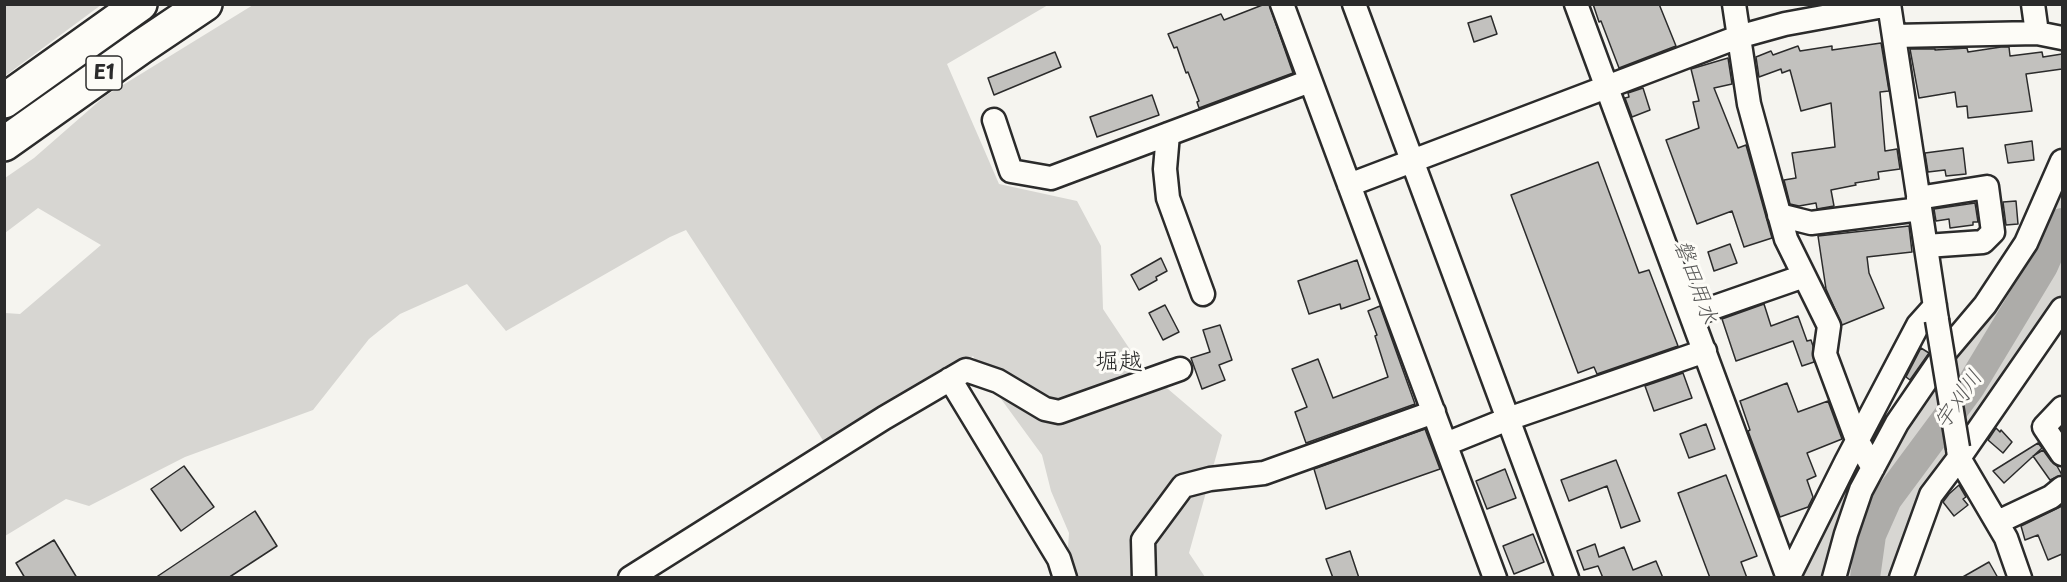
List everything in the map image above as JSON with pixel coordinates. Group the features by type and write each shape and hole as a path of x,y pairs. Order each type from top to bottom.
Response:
{"highway":[{"name":"E1","path":"4,101 140,4"},
{"name":"E1","path":"4,144 205,4"}],"street":[{"path":"1282,4 1495,578"},
{"path":"1354,4 1567,578"},
{"path":"1576,4 1788,577"},
{"path":"1734,4 1749,104 1786,239 1829,326 1825,354 1857,440 1873,468"},
{"path":"2033,4 2037,33"},
{"path":"1349,185 1738,37 1785,24 1889,5 1959,453 2006,538 2020,578"},
{"path":"1894,36 2037,33 2062,38"},
{"path":"994,120 1011,171 1051,178 1310,81"},
{"path":"1168,134 1165,169 1168,198 1203,294"},
{"path":"1834,578 1861,490 1897,423 1947,350 1985,304 2026,243 2062,161"},
{"path":"1779,215 1811,222 1919,204 1987,187 1993,232 1983,242 1926,246"},
{"path":"1692,315 1804,276"},
{"path":"1901,578 1931,495 2062,309"},
{"path":"1788,577 1918,325 1936,313"},
{"path":"1446,444 1508,419 1705,351"},
{"path":"630,578 830,451 966,370 998,381 1045,409 1059,412 1180,369"},
{"path":"950,379 1059,559 1065,578"},
{"path":"2062,408 2043,427 2062,454"},
{"path":"1144,578 1143,540 1183,486 1210,479 1264,473 1434,412"},
{"path":"1998,522 2051,497 2062,488"}],"shaded area":[{"path":"5,4 101,4 101,5 5,76"},
{"path":"253,5 1048,5 947,64 999,184 1077,201 1101,246 1103,309 1141,366 1222,435 1189,553 1205,577 1066,577 1069,533 1051,491 1042,455 985,377 973,356 830,451 686,230 506,331 467,284 400,314 369,339 313,410 185,457 89,506 66,499 5,536 5,313 20,314 101,245 38,208 5,233 5,178 34,158 105,96"},
{"path":"2062,164 2062,305 1931,495 1903,577 1788,578 1862,448 1873,468"}],"building":[{"path":"1269,4 1293,73 1199,108 1197,102 1199,101 1188,72 1186,73 1177,47 1174,48 1168,34 1221,14 1224,20"},
{"path":"1593,4 1659,4 1676,46 1619,68"},
{"path":"1491,16 1497,34 1474,42 1468,23"},
{"path":"1881,43 1889,91 1880,92 1885,151 1897,149 1900,169 1878,172 1879,179 1831,190 1834,206 1817,209 1816,203 1799,206 1790,204 1784,180 1796,178 1792,153 1835,147 1831,103 1801,111 1790,70 1782,73 1781,69 1759,77 1756,57 1771,51 1773,55 1798,46 1800,51 1832,46 1832,50"},
{"path":"2009,47 2010,56 2042,52 2043,57 2062,54 2062,69 2026,74 2032,111 1968,118 1967,106 1957,107 1955,92 1919,98 1910,49 1967,48 1968,52"},
{"path":"1055,52 1061,67 994,95 988,78"},
{"path":"1728,58 1732,84 1714,88 1738,148 1746,145 1772,238 1744,247 1732,211 1697,224 1666,140 1699,128 1693,102 1699,101 1691,69"},
{"path":"1643,88 1650,110 1632,117 1625,98 1629,97 1628,93"},
{"path":"1152,95 1159,115 1097,137 1090,117"},
{"path":"2032,141 2034,160 2008,163 2005,145"},
{"path":"1963,148 1966,174 1946,176 1945,170 1928,172 1925,153"},
{"path":"1598,162 1639,273 1649,270 1678,346 1597,374 1594,367 1578,373 1511,195"},
{"path":"2016,201 2018,224 2006,225 2003,202"},
{"path":"1975,203 1978,222 1973,222 1973,225 1950,228 1949,219 1936,221 1934,209"},
{"path":"1909,226 1912,252 1867,257 1869,273 1884,308 1842,325 1826,289 1818,236"},
{"path":"1730,244 1737,263 1714,271 1708,252"},
{"path":"1161,258 1167,271 1156,277 1157,280 1139,290 1131,275"},
{"path":"1357,260 1370,299 1341,309 1340,304 1309,314 1298,281"},
{"path":"1764,304 1771,326 1798,316 1807,341 1811,340 1814,362 1802,366 1793,341 1736,361 1722,319"},
{"path":"1165,305 1179,332 1163,340 1149,313"},
{"path":"1380,306 1415,404 1306,443 1295,412 1307,407 1292,369 1318,359 1333,398 1388,377 1368,311"},
{"path":"1220,325 1232,360 1219,365 1225,380 1202,389 1191,358 1210,352 1203,330"},
{"path":"1921,348 1929,353 1910,380 1906,377"},
{"path":"1683,373 1692,398 1654,411 1645,386"},
{"path":"1787,383 1798,412 1828,401 1842,439 1807,453 1816,476 1807,480 1813,497 1808,507 1780,517 1748,431 1750,430 1740,401"},
{"path":"1706,424 1715,449 1689,458 1680,434"},
{"path":"1996,428 2012,442 2003,453 1988,440"},
{"path":"1425,429 1440,469 1326,509 1314,469"},
{"path":"2038,443 2042,448 2004,483 1993,471"},
{"path":"2043,450 2062,475 2050,480 2033,456"},
{"path":"1616,460 1640,521 1621,528 1607,486 1569,501 1561,480"},
{"path":"184,466 214,507 181,531 151,489"},
{"path":"1505,469 1516,498 1487,509 1476,481"},
{"path":"1726,475 1757,556 1741,562 1747,578 1710,578 1678,493"},
{"path":"1959,485 1966,497 1963,499 1968,505 1954,516 1943,502"},
{"path":"2062,506 2062,554 2048,560 2038,535 2025,540 2021,526"},
{"path":"255,511 277,546 228,578 155,578"},
{"path":"1533,534 1544,562 1514,574 1503,546"},
{"path":"54,540 77,578 25,578 16,563"},
{"path":"1595,544 1599,557 1624,547 1633,570 1656,561 1663,578 1603,578 1598,566 1584,570 1577,551"},
{"path":"1350,551 1359,578 1333,578 1326,559"},
{"path":"1989,562 1998,578 1961,578"}],"waterway":[{"name":"宇刈川","path":"1865,578 1871,535 1887,499 1970,387 2043,266 2062,223"}],"district":[{"name":"堀越","path":"1119,362"}],"water label":[{"name":"磐田用水","path":"1695,282"}]}
